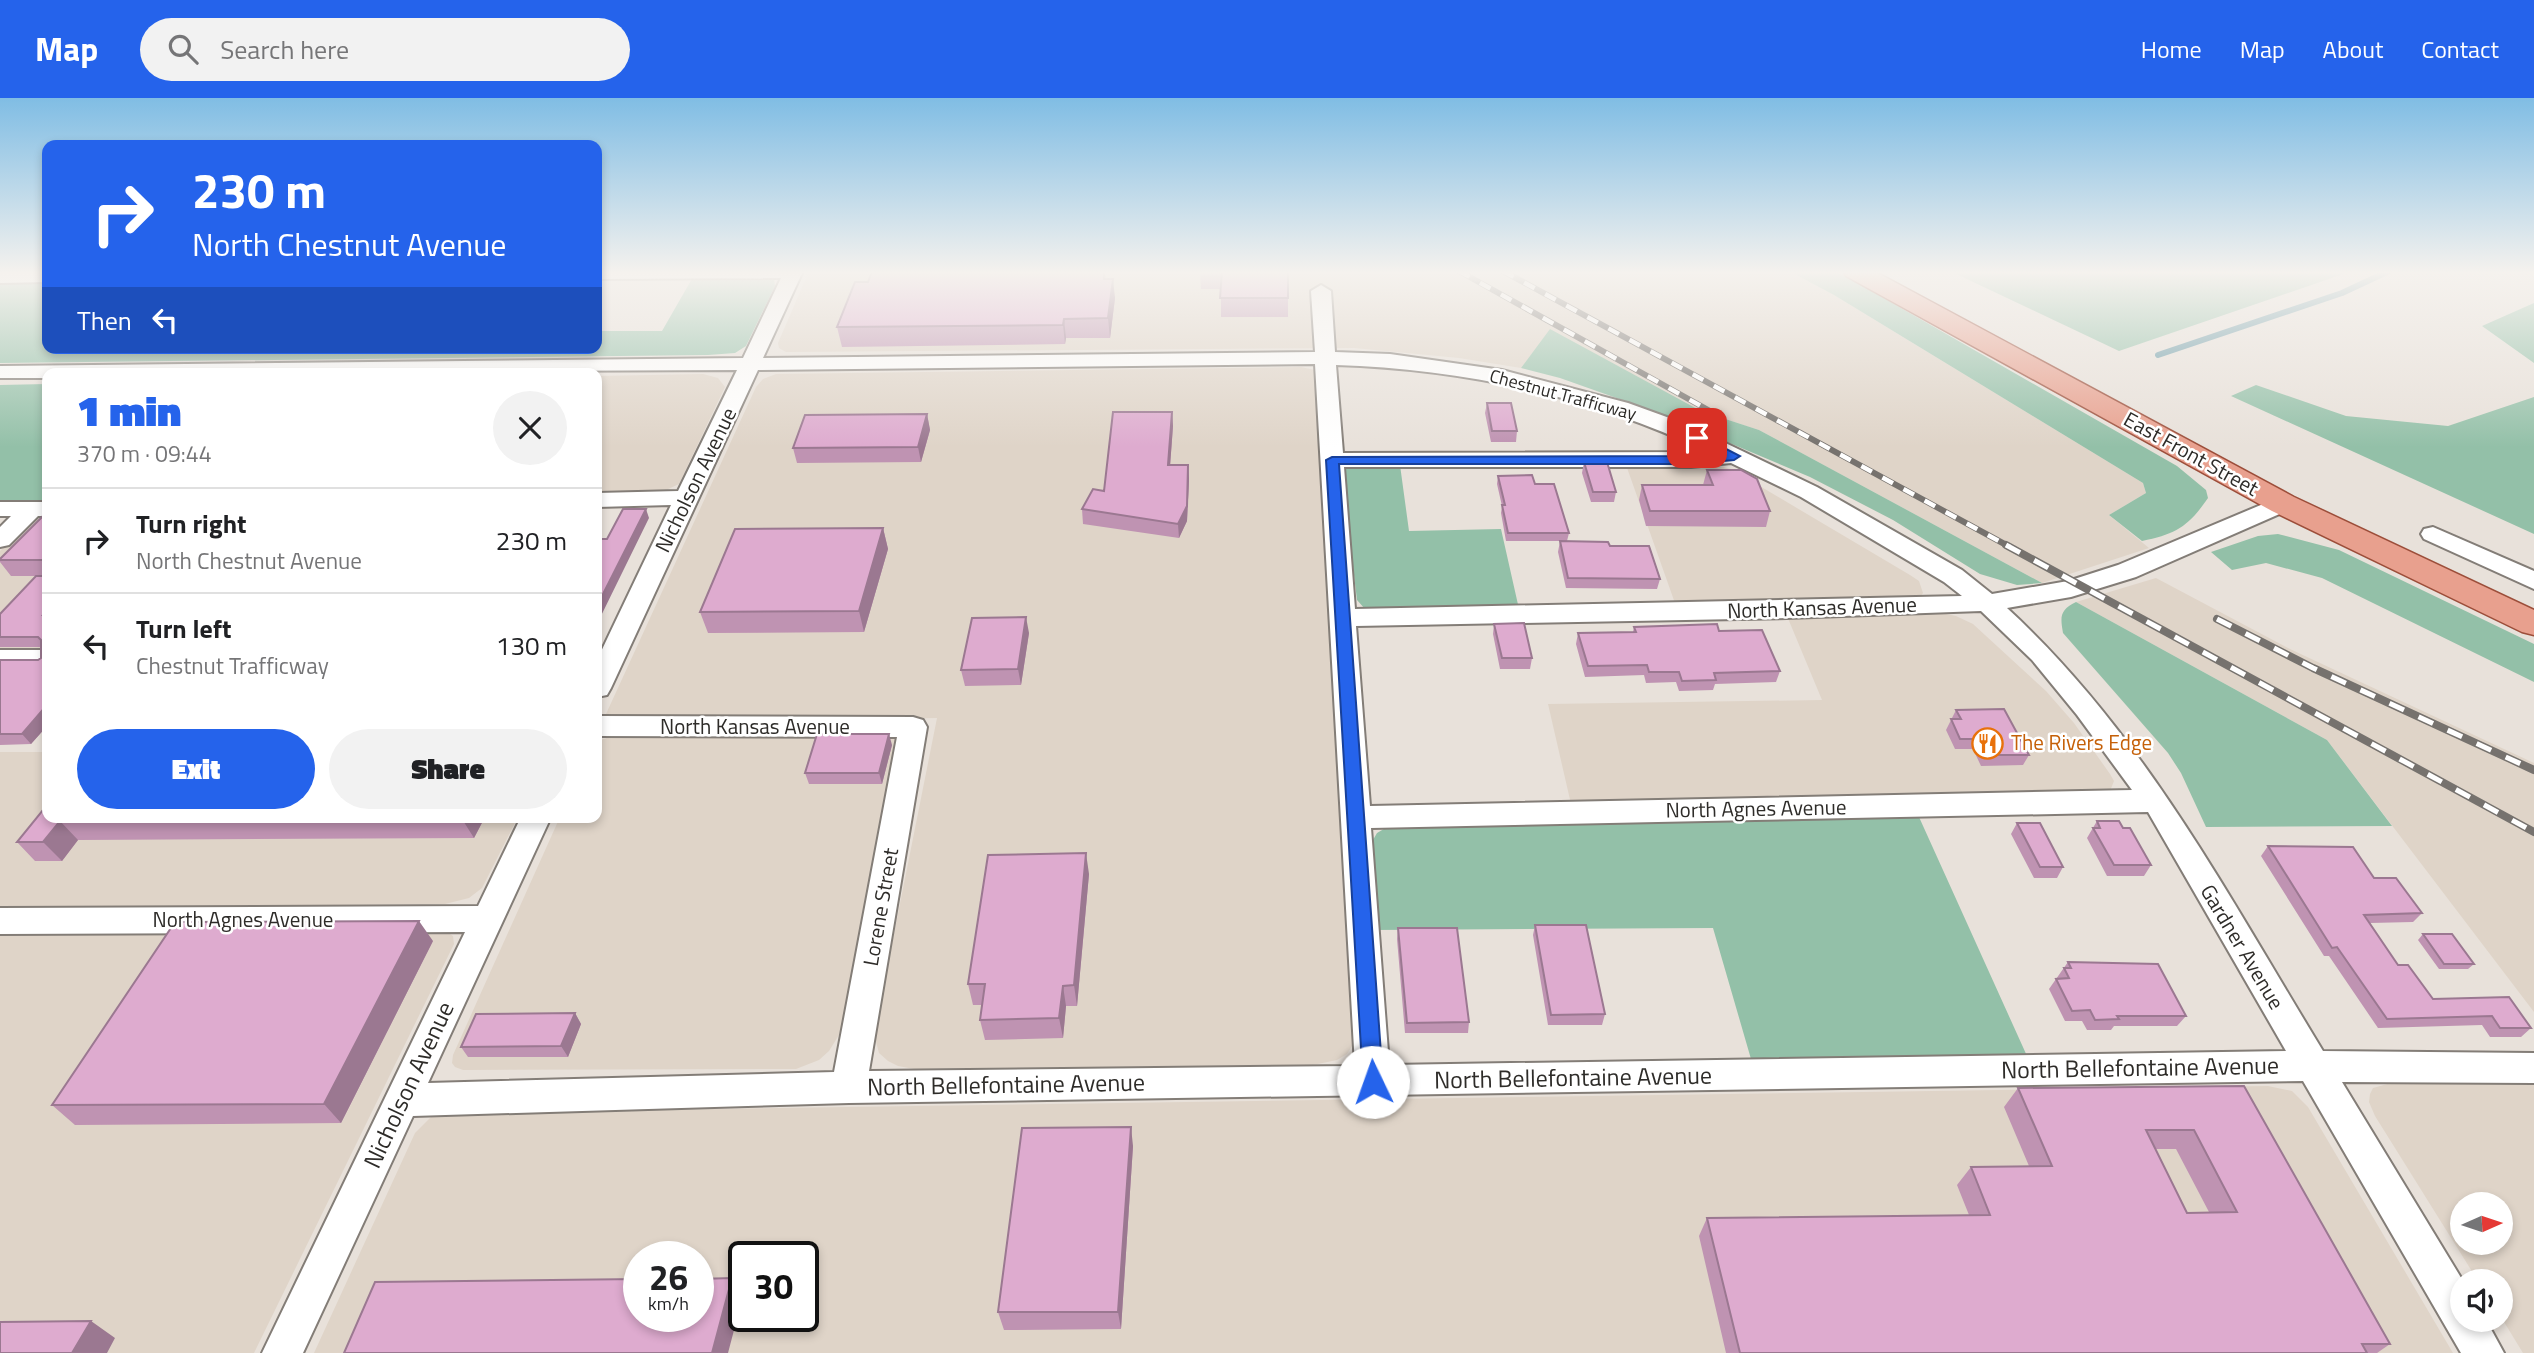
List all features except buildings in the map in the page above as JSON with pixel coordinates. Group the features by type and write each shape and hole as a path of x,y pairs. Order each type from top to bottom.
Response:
{"main road":[{"name":"East Front Street","path":"1963,330 2283,504 2534,624"}],"street":[{"name":"Nicholson Avenue","path":"605,653 688,498 768,330"},
{"path":"1324,330 1373,1082"},
{"name":"Chestnut Trafficway","path":"301,368 753,362 1327,358 1390,360 1502,376 1620,408 1678,429 1808,492 1872,528 1953,576 1987,603"},
{"name":"Chestnut Trafficway","path":"0,372 42,371"},
{"path":"1332,460 1691,460 1734,456"},
{"path":"602,500 688,498"},
{"name":"North Kansas Avenue","path":"1343,618 1787,610 1987,603 2071,589 2127,571 2283,504"},
{"path":"0,509 40,509"},
{"path":"0,540 40,509"},
{"path":"2433,534 2534,582"},
{"name":"Gardner Avenue","path":"1987,603 2041,654 2087,708 2156,801 2450,1296"},
{"path":"0,659 42,659"},
{"name":"North Kansas Avenue","path":"602,726 913,727"},
{"name":"Lorene Street","path":"849,1087 913,727"},
{"name":"North Agnes Avenue","path":"1357,817 2156,801"},
{"name":"Nicholson Avenue","path":"282,1353 533,823"},
{"name":"North Agnes Avenue","path":"0,921 487,919"},
{"name":"North Bellefontaine Avenue","path":"402,1100 849,1087 1373,1082 2313,1066 2534,1068"},
{"name":"Gardner Avenue","path":"2471,1332 2483,1353"}],"shaded area":[{"path":"784,330 1891,330 2143,483 2146,493 2109,515 2149,548 2042,583 1759,430 1701,411 1550,330 1521,368 1459,358 1354,348 786,352 779,348 778,343"},
{"path":"1301,367 1319,371 1356,1033 1352,1046 1347,1054 1337,1060 1313,1065 914,1069 888,1061 879,1053 874,1034 937,718 619,723 607,719 606,714 756,387 763,379 776,374"},
{"path":"703,374 718,378 725,387 679,484 664,491 602,492 602,376"},
{"path":"1713,464 1731,469 1910,575 1919,581 1923,593 1920,597 1676,606 1626,465"},
{"path":"42,517 42,652 0,653 0,551 31,520"},
{"path":"2156,578 2290,649 2534,763 2534,1012 2327,740 2076,602"},
{"path":"1931,611 1956,616 1973,624 2046,691 2074,723 2110,774 2114,781 2110,791 1571,804 1548,704 1822,700 1787,616"},
{"path":"887,735 898,739 851,996 839,1035 829,1051 819,1060 796,1069 463,1070 452,1063 453,1055 557,823 602,823 602,739 610,737"},
{"path":"0,752 42,752 42,823 515,823 482,888 469,898 445,904 0,908"},
{"path":"445,931 453,936 454,944 254,1353 0,1353 0,934"},
{"path":"2391,1083 2534,1084 2534,1353 2523,1353 2510,1332 2513,1332 2513,1269 2471,1269 2462,1255 2513,1255 2513,1192 2450,1192 2450,1236 2375,1116 2369,1102 2373,1088"},
{"path":"2268,1086 2292,1091 2308,1107 2453,1353 314,1353 415,1133 431,1117 441,1113"}],"green space":[{"path":"0,330 42,330 42,354 602,354 602,331 754,330 746,346 735,353 708,355 0,363"},
{"path":"1551,330 1701,411 1759,430 2042,583 2017,585 1980,574 1893,520 1810,477 1656,412 1560,378 1521,368"},
{"path":"1891,330 1939,330 2177,466 2206,490 2208,498 2180,528 2142,541 2109,515 2146,493 2143,483"},
{"path":"2074,330 2181,330 2119,351"},
{"path":"2487,330 2534,330 2534,363"},
{"path":"42,384 42,501 0,502 0,385"},
{"path":"2256,385 2346,416 2448,426 2534,397 2534,534 2231,396"},
{"path":"1400,465 1409,531 1501,529 1519,609 1365,609 1357,600 1341,466"},
{"path":"2278,534 2339,550 2534,644 2534,682 2322,578 2266,563 2232,570 2211,552 2258,536"},
{"path":"2076,602 2327,740 2392,826 2206,827 2181,773 2168,753 2063,633 2062,614"},
{"path":"1919,817 2027,1056 1751,1059 1713,928 1373,930 1369,847 1377,833 1389,826"}],"waterway":[{"path":"2158,355 2233,330"}],"railway":[{"path":"1564,330 1710,411"},
{"path":"1611,330 2010,547"},
{"path":"2006,545 2534,832"},
{"path":"2217,619 2313,668 2534,770"}],"place":[{"name":"The Rivers Edge","path":"1988,743"}],"route":[{"path":"1373,1082 1332,460 1691,460 1734,456 1697,438"}]}
